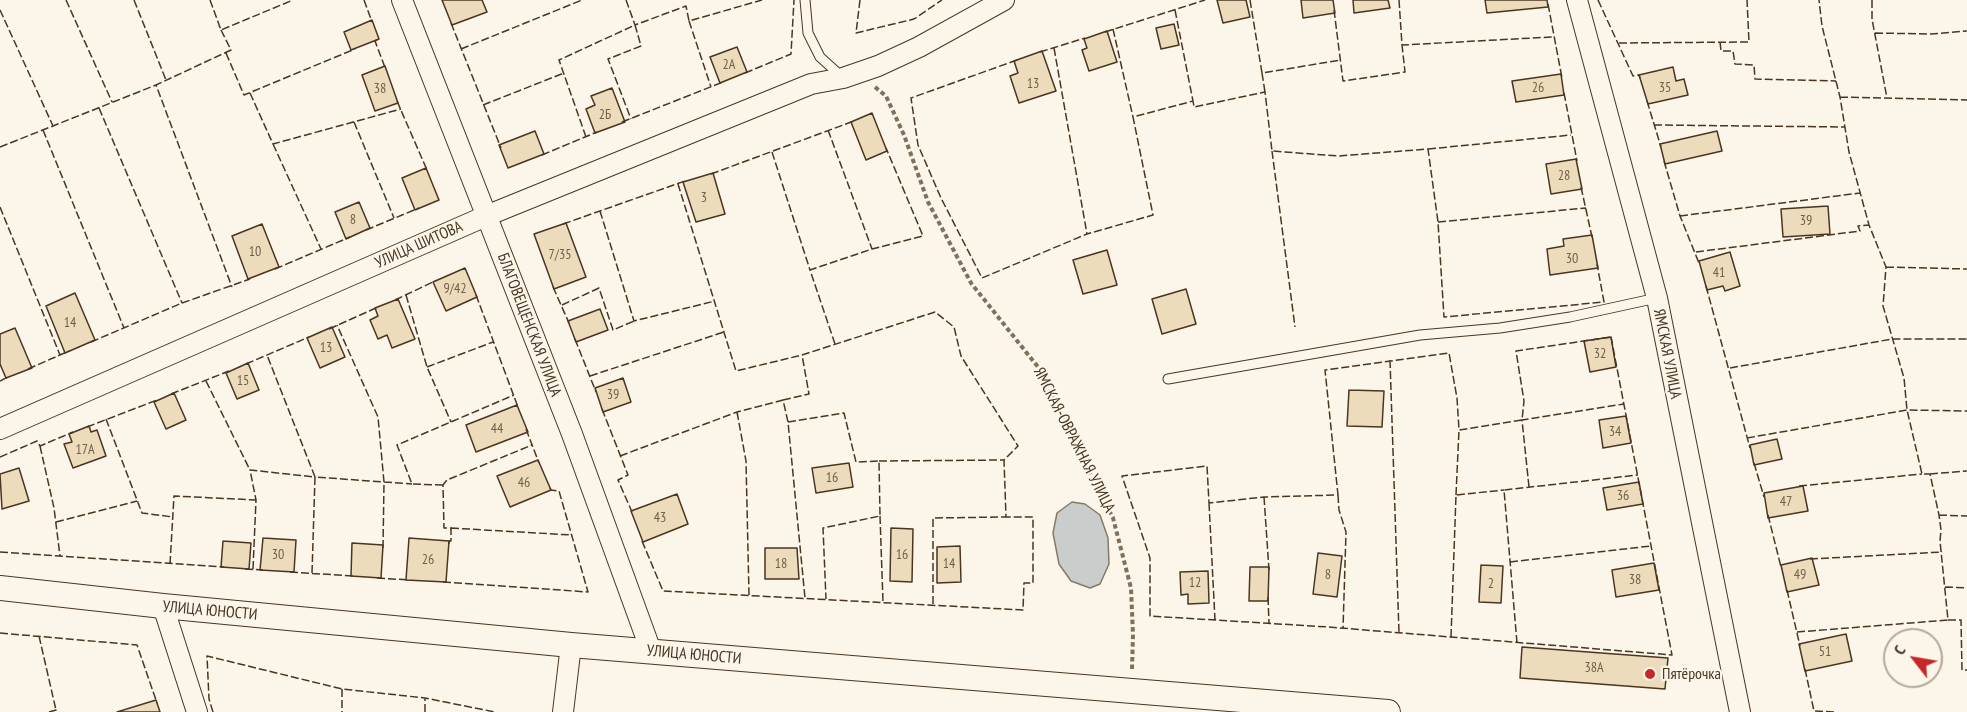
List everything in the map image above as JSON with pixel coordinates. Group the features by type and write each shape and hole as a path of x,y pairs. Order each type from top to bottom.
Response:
{"street":[{"name":"БЛАГОВЕЩЕНСКАЯ УЛИЦА","path":"402,0 572,434 651,651"},
{"path":"843,78 878,66 919,47 1004,0"},
{"name":"ЯМСКАЯ УЛИЦА","path":"1578,0 1657,298 1740,712"},
{"name":"УЛИЦА ШИТОВА","path":"0,429 486,216 811,84 843,78"},
{"name":"УЛИЦА ЮНОСТИ","path":"0,588 571,645 1388,712"},
{"path":"163,606 197,712"},
{"path":"563,712 571,645"}],"lane":[{"path":"805,0 808,33 820,57 843,78"},
{"path":"1168,379 1420,335 1500,328 1570,317 1657,298"}],"path":[{"name":"ЯМСКАЯ-ОВРАЖНАЯ УЛИЦА","path":"843,78 870,83 886,96 904,135 928,202 971,283 1038,367 1113,518 1131,588 1133,635 1131,691"}],"shaded area":[{"path":"1072,502 1085,504 1100,515 1108,538 1109,564 1100,584 1090,588 1071,581 1059,564 1053,533 1057,513"}],"building":[{"path":"442,0 482,0 487,12 452,25"},
{"path":"1217,0 1246,0 1250,17 1223,23"},
{"path":"1301,0 1333,0 1335,13 1303,18"},
{"path":"1353,0 1388,0 1390,8 1354,13"},
{"path":"1485,0 1547,0 1548,7 1487,13"},
{"path":"372,20 379,39 351,50 344,32"},
{"path":"1174,24 1179,45 1161,49 1156,28"},
{"path":"1107,31 1117,62 1089,71 1082,50 1087,48 1084,39"},
{"path":"737,47 747,72 720,83 710,57"},
{"path":"1042,51 1056,91 1019,103 1010,76 1018,73 1014,61"},
{"path":"385,66 398,103 375,111 362,75"},
{"path":"1673,67 1676,81 1684,79 1688,95 1648,104 1639,75"},
{"path":"1561,74 1564,95 1516,102 1512,81"},
{"path":"612,88 625,122 595,133 586,109 595,105 591,96"},
{"path":"872,113 887,151 866,160 851,122"},
{"path":"535,131 544,154 508,168 499,145"},
{"path":"1717,131 1722,151 1665,164 1660,144"},
{"path":"1576,159 1582,189 1551,194 1546,164"},
{"path":"426,168 439,200 415,210 402,178"},
{"path":"713,173 725,214 696,222 683,182"},
{"path":"359,202 370,228 346,239 335,212"},
{"path":"1828,206 1830,234 1783,237 1781,209"},
{"path":"566,223 586,277 554,289 534,234"},
{"path":"262,224 279,267 248,279 232,236"},
{"path":"1592,235 1598,268 1550,275 1547,249 1564,246 1563,239"},
{"path":"1107,250 1117,285 1083,294 1073,260"},
{"path":"1730,252 1740,286 1725,291 1723,286 1707,290 1699,261"},
{"path":"465,268 477,297 446,311 433,282"},
{"path":"1186,289 1196,324 1162,334 1152,299"},
{"path":"75,293 95,340 65,353 46,306"},
{"path":"398,299 415,339 392,348 387,335 378,339 370,320 378,316 375,308"},
{"path":"600,309 608,330 576,342 568,321"},
{"path":"332,327 345,357 320,368 307,338"},
{"path":"15,328 32,368 6,378 0,364 0,334"},
{"path":"1611,337 1616,367 1590,372 1584,341"},
{"path":"248,363 259,390 237,399 226,373"},
{"path":"623,378 631,402 603,412 595,388"},
{"path":"1349,390 1384,391 1382,427 1347,426"},
{"path":"174,393 186,420 166,429 154,402"},
{"path":"517,405 528,432 476,452 466,425"},
{"path":"1626,416 1631,443 1603,448 1599,420"},
{"path":"89,426 91,432 97,430 106,456 73,468 64,444 72,442 69,434"},
{"path":"1777,439 1782,459 1754,465 1750,445"},
{"path":"538,460 551,490 510,507 497,476"},
{"path":"849,463 853,487 816,493 812,468"},
{"path":"19,468 29,501 2,509 0,474"},
{"path":"1639,482 1643,504 1607,510 1603,488"},
{"path":"1803,486 1808,511 1768,518 1764,493"},
{"path":"677,494 688,524 643,542 631,511"},
{"path":"891,528 913,529 912,582 890,581"},
{"path":"263,538 296,540 294,572 260,570"},
{"path":"409,538 449,541 446,582 406,580"},
{"path":"223,541 251,543 249,569 221,567"},
{"path":"352,543 383,545 381,578 351,576"},
{"path":"960,546 961,582 937,583 937,547"},
{"path":"765,548 797,548 799,579 765,579"},
{"path":"1318,553 1342,556 1337,597 1313,594"},
{"path":"1812,558 1819,585 1787,592 1781,565"},
{"path":"1654,563 1659,590 1616,597 1612,570"},
{"path":"1481,565 1503,566 1501,603 1479,602"},
{"path":"1250,567 1269,567 1268,601 1249,601"},
{"path":"1208,571 1209,603 1188,604 1188,594 1181,595 1180,572"},
{"path":"1846,634 1852,661 1805,671 1799,644"},
{"path":"1522,647 1668,658 1665,689 1520,678"},
{"path":"156,700 160,712 117,712"}],"fence":[{"path":"66,0 112,102"},
{"path":"134,0 166,80"},
{"path":"210,0 221,30 293,0"},
{"path":"364,0 372,22"},
{"path":"461,49 582,0"},
{"path":"626,0 635,25 686,6 689,21 762,0"},
{"path":"745,73 791,54 794,0"},
{"path":"860,0 856,33 914,19 942,0"},
{"path":"1105,32 1205,0"},
{"path":"1250,0 1262,73 1341,60"},
{"path":"1399,0 1402,45 1552,37"},
{"path":"1598,0 1633,76 1639,75 1640,78"},
{"path":"1619,43 1749,42 1747,0"},
{"path":"1797,632 1948,620 1939,515 1930,474 1922,474 1907,410 1904,378 1883,306 1886,267 1869,225 1849,152 1840,97 1822,26 1819,0"},
{"path":"1872,0 1872,19 1887,98"},
{"path":"1548,4 1562,78"},
{"path":"0,10 53,126"},
{"path":"1175,10 1193,101"},
{"path":"1334,10 1343,81 1405,72 1402,45"},
{"path":"689,21 711,87"},
{"path":"451,23 501,148"},
{"path":"586,137 559,60 635,25 641,46 608,59 631,119"},
{"path":"1113,29 1133,117"},
{"path":"221,30 231,50 156,85 232,287"},
{"path":"1875,33 1931,34 1967,31"},
{"path":"1040,52 1085,38"},
{"path":"377,40 375,41 386,70"},
{"path":"1720,42 1721,51 1733,51 1735,64 1754,65 1755,79 1836,81"},
{"path":"1054,48 1087,234"},
{"path":"226,53 244,95 355,49"},
{"path":"1017,60 911,98 918,145 941,198 982,278 1087,234 1153,215 1133,117 1193,101 1194,107 1265,92 1272,151 1338,156 1428,149 1438,222 1444,317 1604,302 1597,264"},
{"path":"483,105 564,73"},
{"path":"1262,73 1265,92"},
{"path":"622,122 723,82"},
{"path":"0,147 156,85"},
{"path":"250,93 273,144 401,109"},
{"path":"1564,93 1577,161"},
{"path":"1840,97 1967,100"},
{"path":"397,101 427,170"},
{"path":"1647,101 1661,147"},
{"path":"99,108 182,303"},
{"path":"711,174 854,121"},
{"path":"354,122 394,218"},
{"path":"1654,125 1845,127"},
{"path":"43,130 124,328"},
{"path":"828,130 872,249"},
{"path":"542,155 597,132"},
{"path":"1428,149 1571,135"},
{"path":"273,144 321,249"},
{"path":"835,344 810,270 872,249 923,236 886,148"},
{"path":"1272,151 1295,327"},
{"path":"772,152 810,270"},
{"path":"1664,161 1680,216 1699,263"},
{"path":"563,224 685,181"},
{"path":"642,541 663,591 1023,610 1024,583 1033,583 1033,517 1006,517 1004,460 1018,446 961,356 954,327 935,312 802,355 736,371 678,184"},
{"path":"1581,187 1592,237"},
{"path":"1680,216 1860,193"},
{"path":"0,207 60,355"},
{"path":"366,230 419,208"},
{"path":"1438,222 1586,208"},
{"path":"600,211 634,321 715,301"},
{"path":"1696,252 1860,231 1858,226 1869,225"},
{"path":"275,269 350,237"},
{"path":"1886,267 1967,269"},
{"path":"91,342 182,303 250,279"},
{"path":"395,300 435,281"},
{"path":"1706,286 1750,448"},
{"path":"553,287 569,323"},
{"path":"562,305 599,288 613,330 634,321"},
{"path":"406,295 427,367 451,422"},
{"path":"476,295 518,407"},
{"path":"329,329 378,307"},
{"path":"312,573 315,477 384,482 378,417 337,325"},
{"path":"590,376 724,332"},
{"path":"246,364 309,337"},
{"path":"1611,337 1672,655 1328,627 1150,616 1150,558 1122,476 1207,466 1209,503 1264,497 1338,495 1325,370 1449,353 1457,398 1459,430 1522,420 1524,401 1516,351 1611,337"},
{"path":"575,339 596,392"},
{"path":"1730,368 1892,339 1967,339"},
{"path":"427,367 493,342"},
{"path":"28,369 69,351"},
{"path":"253,569 256,500 250,470 315,477 267,355"},
{"path":"783,400 809,394 802,355"},
{"path":"1390,360 1399,633"},
{"path":"171,394 229,371"},
{"path":"0,381 8,377"},
{"path":"206,381 250,470"},
{"path":"443,485 412,484 397,445 514,395"},
{"path":"87,427 157,400"},
{"path":"620,456 737,412 783,400 788,422 805,598"},
{"path":"1529,487 1522,420 1624,404"},
{"path":"602,409 628,475 618,480 632,512"},
{"path":"1747,438 1907,410 1967,411"},
{"path":"737,412 746,461 749,595"},
{"path":"788,422 844,413 856,462 879,461 880,516 823,528 826,599"},
{"path":"106,419 142,513 173,517"},
{"path":"526,429 539,463"},
{"path":"1456,495 1459,430"},
{"path":"0,457 37,441 40,446 73,432"},
{"path":"449,544 451,528 444,528 443,485 447,480 532,445"},
{"path":"40,446 54,508 60,556"},
{"path":"879,461 1004,460"},
{"path":"1754,463 1764,497"},
{"path":"1930,474 1967,471"},
{"path":"1799,486 1922,474"},
{"path":"1517,643 1504,490 1638,475"},
{"path":"383,548 384,482 412,484"},
{"path":"443,582 588,592 559,491 550,488"},
{"path":"1451,637 1456,495 1504,490"},
{"path":"1338,495 1339,510 1346,532 1343,629"},
{"path":"170,564 174,496 256,500"},
{"path":"1264,497 1269,570"},
{"path":"56,522 137,501"},
{"path":"1209,503 1215,620"},
{"path":"1768,515 1781,567"},
{"path":"1939,515 1967,516"},
{"path":"880,516 883,602"},
{"path":"933,604 933,518 1006,517"},
{"path":"451,528 571,535"},
{"path":"1510,562 1651,546"},
{"path":"0,552 224,567"},
{"path":"1810,559 1942,552"},
{"path":"245,569 263,570"},
{"path":"290,572 353,576"},
{"path":"377,578 410,580"},
{"path":"1945,587 1967,588"},
{"path":"1787,590 1800,646"},
{"path":"1268,597 1269,624"},
{"path":"1948,620 1961,620 1962,670 1967,670"},
{"path":"0,633 137,645 157,703"},
{"path":"39,636 56,710"},
{"path":"213,712 209,699 207,656 342,689 425,698 495,712"},
{"path":"1805,669 1814,711 1836,712"},
{"path":"342,689 342,712"},
{"path":"425,698 425,712"},
{"path":"49,712 56,710 57,712"}],"place":[{"name":"Пятёрочка","path":"1650,674"}]}
